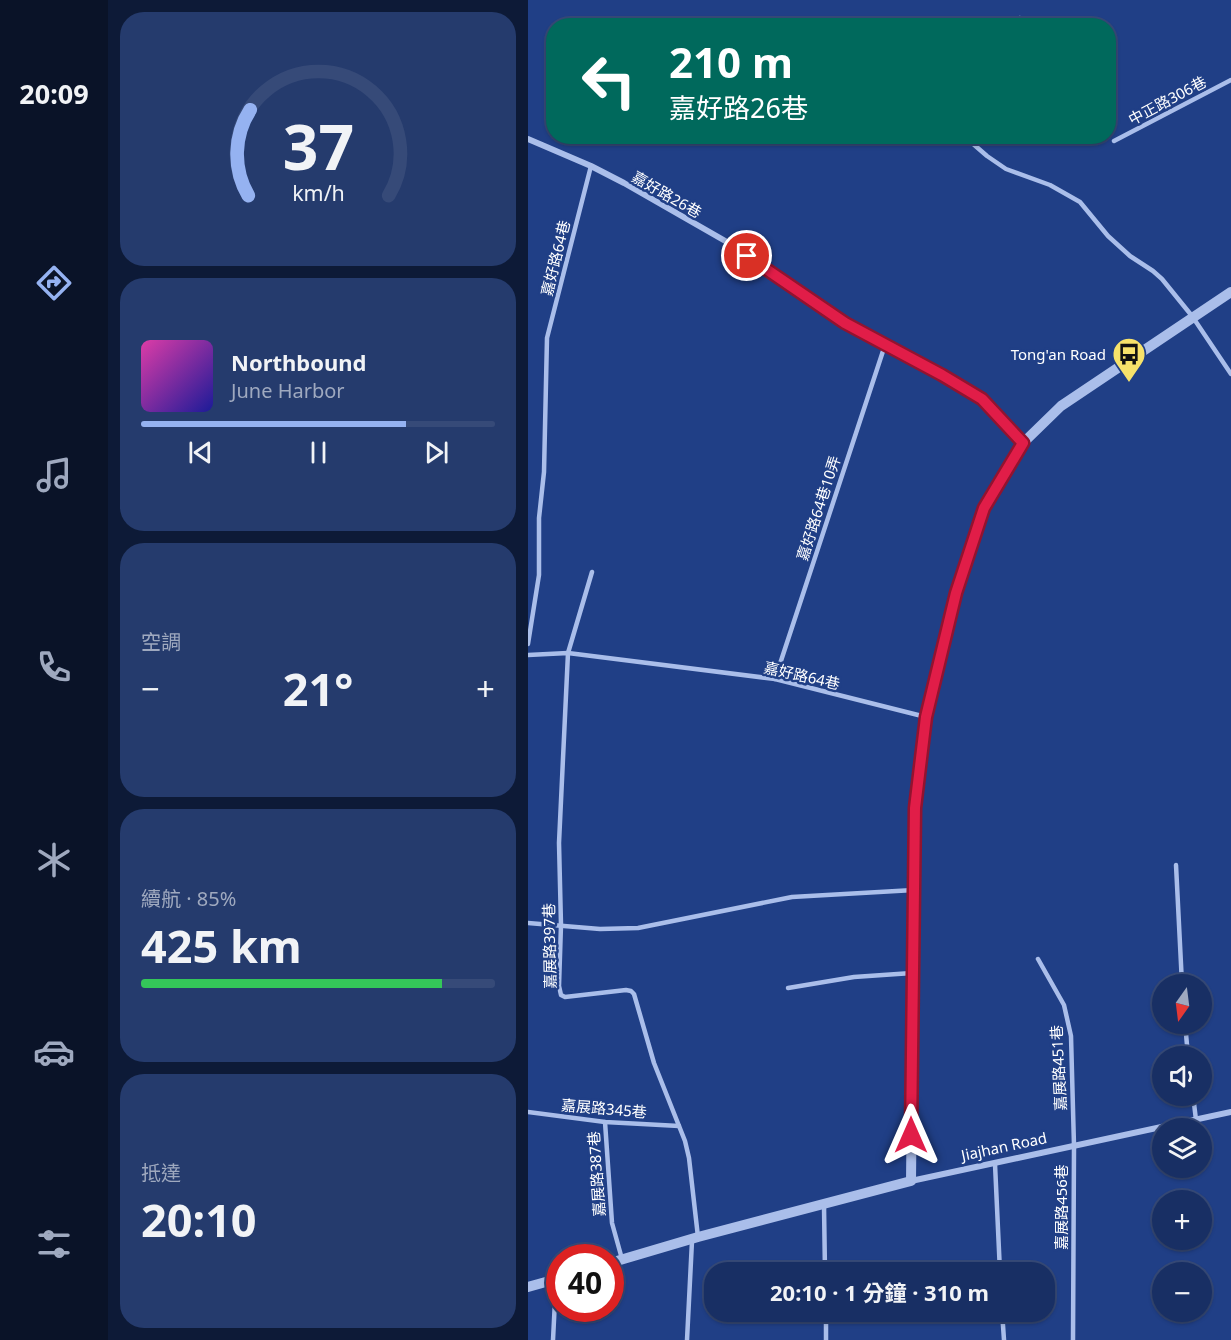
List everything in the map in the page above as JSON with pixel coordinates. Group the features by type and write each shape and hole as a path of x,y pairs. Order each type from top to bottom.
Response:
{"street":[{"name":"嘉好路26巷","path":"528,139 591,166 727,243 845,323 982,399 1023,443"},
{"path":"910,1181 915,808 926,717 956,593 984,508 1023,443 1061,406 1231,291"},
{"name":"Jiajhan Road","path":"1205,1118 1231,1112"},
{"name":"Jiajhan Road","path":"624,1258 695,1237 910,1181 1152,1129"},
{"path":"528,1287 546,1282"}],"lane":[{"name":"中正路306巷","path":"1116,140 1231,80"},
{"path":"977,144 987,156 1006,168 1050,185 1080,202 1108,236 1130,256 1162,279 1192,316 1231,374"},
{"name":"嘉好路64巷","path":"528,644 539,575 539,518 544,472 547,338 591,166"},
{"name":"嘉好路64巷10弄","path":"775,679 885,345"},
{"name":"嘉展路397巷","path":"592,572 568,652 560,843 559,986 561,995 566,997 626,990 634,994 654,1063 689,1158 695,1237 687,1340"},
{"name":"嘉好路64巷","path":"528,655 568,652 775,679 926,717"},
{"path":"1176,865 1181,974"},
{"path":"528,923 600,930 638,928 792,897 914,890"},
{"name":"嘉展路451巷","path":"1038,959 1064,1005 1071,1036 1074,1146"},
{"path":"788,988 854,977 912,973"},
{"name":"嘉展路345巷","path":"528,1112 605,1122 679,1126"},
{"name":"嘉展路387巷","path":"605,1122 612,1223 618,1244"},
{"name":"嘉展路456巷","path":"1073,1340 1074,1146"},
{"path":"995,1164 1000,1262"},
{"path":"824,1205 825,1262"},
{"path":"553,1340 554,1322"},
{"path":"826,1322 826,1340"},
{"path":"1003,1322 1004,1340"}],"place":[{"name":"Tong'an Road","path":"1129,383"}],"route":[{"path":"747,256 845,323 982,399 1023,443 984,508 956,593 926,717 915,808 911,1135"}]}
